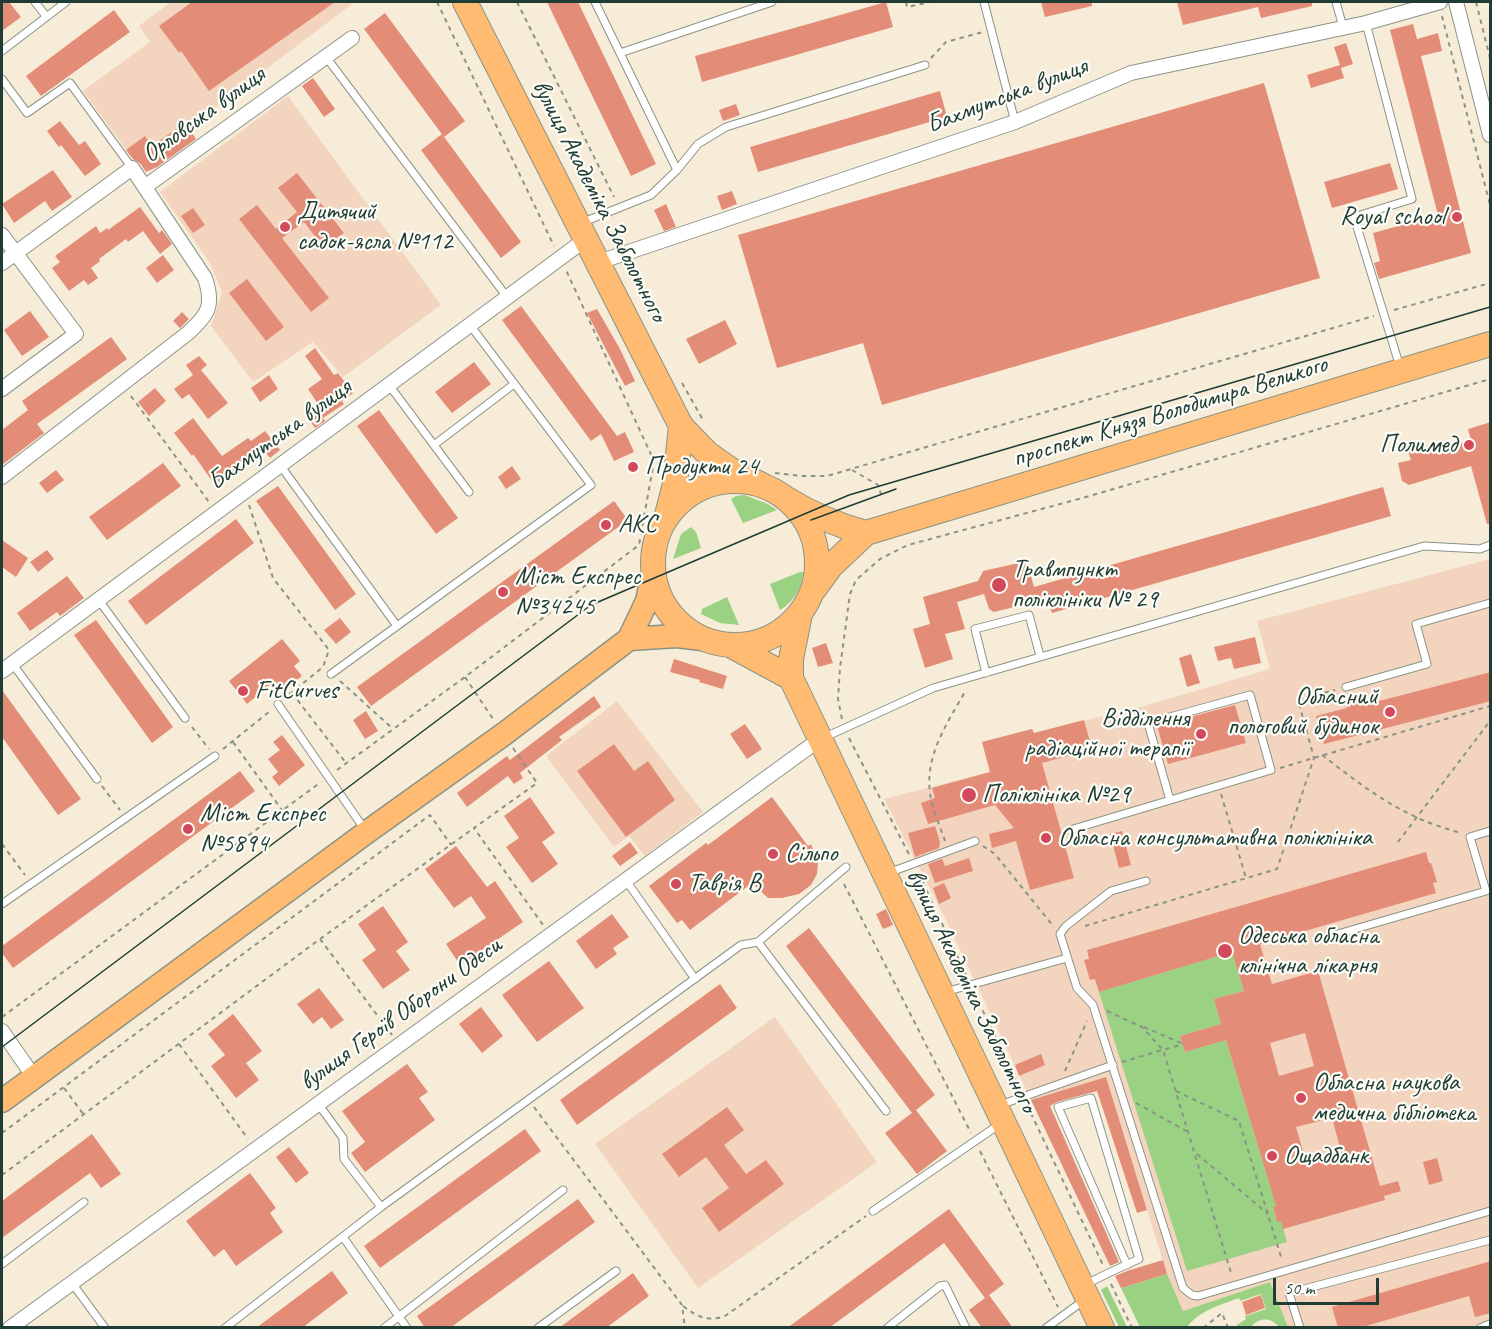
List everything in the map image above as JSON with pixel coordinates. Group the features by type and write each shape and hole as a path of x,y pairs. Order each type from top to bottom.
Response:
{"highway":[{"name":"вулиця Академіка Заболотного","path":"465,2 681,426 707,453 731,470 764,478"},
{"name":"проспект Князя Володимира Великого","path":"813,591 831,566 866,533 1491,344"},
{"path":"681,426 675,484 666,518 657,535 653,554 653,573 665,607 681,626 702,639 729,645 791,678"},
{"path":"666,518 684,498 708,485 764,478 806,521 815,544 818,568 813,591 800,614 780,632 756,643 729,645"},
{"path":"785,498 818,517 842,527 866,533"},
{"name":"вулиця Академіка Заболотного","path":"800,614 791,658 791,678 1102,1328"}],"main road":[{"path":"2,1101 504,734 629,639 647,601 653,573"},
{"path":"629,639 677,636 702,639"}],"street":[{"name":"Бахмутська вулиця","path":"599,262 1016,122 1131,73 1366,23 1439,2"},
{"path":"1456,2 1487,106 1491,135"},
{"name":"Орловська вулиця","path":"2,263 132,168 146,186 352,38"},
{"path":"2,477 201,321 208,310 211,295 205,278 146,186"},
{"name":"Бахмутська вулиця","path":"7,667 507,297 583,231"},
{"path":"2,235 76,334 2,389"},
{"name":"вулиця Героїв Оборони Одеси","path":"10,1328 820,739"},
{"path":"2,1031 34,1077"}],"lane":[{"path":"35,2 46,16"},
{"path":"2,51 66,2"},
{"path":"595,2 677,170"},
{"path":"620,53 772,2"},
{"path":"984,2 1016,122"},
{"path":"1336,2 1343,27"},
{"path":"1366,23 1412,199 1354,217 1401,371"},
{"path":"326,57 507,297"},
{"path":"583,231 620,208 651,195 677,170 698,144 726,127 925,65"},
{"path":"2,79 27,113 70,83 132,168"},
{"path":"331,674 591,485 470,325"},
{"path":"434,445 514,384"},
{"path":"389,385 469,492"},
{"path":"280,465 398,626"},
{"path":"820,739 933,688 1040,656 1424,546 1480,549 1491,545"},
{"path":"98,599 184,718"},
{"path":"1346,687 1427,664 1416,624 1491,603"},
{"path":"986,673 975,629 1029,615 1040,656"},
{"path":"7,667 97,779"},
{"path":"1070,830 1271,770 1250,695 1148,723 1170,800"},
{"path":"278,704 367,832"},
{"path":"2,904 215,756"},
{"path":"1324,938 1486,891 1470,837 1491,831"},
{"path":"884,874 975,841"},
{"path":"225,1328 381,1207 741,945 758,942 846,867"},
{"path":"625,879 695,979"},
{"path":"1146,881 1111,891 1066,926 1060,934 1077,988 1094,1005 1183,1288 1187,1292 1198,1296 1284,1269 1491,1211"},
{"path":"758,942 886,1111"},
{"path":"941,993 1067,958"},
{"path":"873,1211 975,1140 999,1114 1023,1097 1113,1065"},
{"path":"1046,1328 1107,1274 1127,1265 1139,1259 1091,1098 1058,1107 1127,1265"},
{"path":"319,1105 343,1138 344,1159 381,1207"},
{"path":"384,1328 563,1190"},
{"path":"2,1264 84,1202"},
{"path":"343,1238 406,1328"},
{"path":"1300,1328 1289,1293 1491,1240"},
{"path":"538,1328 616,1271"},
{"path":"72,1283 105,1328"},
{"path":"887,1328 940,1286 945,1285 966,1328"},
{"path":"1480,1328 1491,1324"}],"path":[{"path":"517,2 620,208"},
{"path":"906,2 907,7 930,2"},
{"path":"1439,2 1491,206"},
{"path":"1476,2 1491,58"},
{"path":"925,65 945,42 991,30"},
{"path":"764,478 827,476 1491,283"},
{"path":"679,378 708,428"},
{"path":"1132,1328 914,863 844,727 838,699 850,594 856,580 880,559 908,544 1086,497 1491,379"},
{"path":"122,384 216,512"},
{"path":"851,469 878,485 881,494"},
{"path":"244,491 273,578 329,650 323,666 393,729"},
{"path":"2,1017 639,545"},
{"path":"948,851 930,794 930,775 934,750 973,677"},
{"path":"975,841 995,854 1060,934 1277,869 1314,758 1298,700 1346,687"},
{"path":"292,693 346,763"},
{"path":"1271,770 1491,706"},
{"path":"184,718 215,756"},
{"path":"1398,842 1491,722"},
{"path":"233,741 282,810"},
{"path":"1322,755 1370,791 1417,818 1470,837"},
{"path":"97,779 126,818"},
{"path":"2,1175 320,939 537,783"},
{"path":"1219,786 1246,878"},
{"path":"2,1133 430,815 451,845"},
{"path":"474,828 550,935"},
{"path":"2,844 32,883"},
{"path":"839,873 1062,1316"},
{"path":"320,939 399,1046"},
{"path":"1060,1084 1094,1005 1182,1044 1113,1065"},
{"path":"1142,1027 1163,1050 1235,1285"},
{"path":"180,1044 256,1150"},
{"path":"63,1088 84,1115"},
{"path":"1176,1091 1239,1121 1284,1269"},
{"path":"1123,1095 1189,1132"},
{"path":"529,1099 682,1305 700,1318 708,1320 725,1316 873,1211"},
{"path":"1195,1153 1268,1214"},
{"path":"682,1305 685,1328"},
{"path":"1203,1328 1222,1313 1228,1328"}],"shaded area":[{"path":"171,2 350,2 352,4 138,166 83,91 150,42 139,26"},
{"name":"Дитячий садок-ясла №112","path":"288,96 441,305 343,377 313,342 253,382 211,326 222,292 210,263 160,192"},
{"name":"Одеська обласна клінічна лікарня","path":"1490,559 1490,1327 1288,1327 1270,1282 1183,1311 1167,1274 1106,1077 1031,1100 945,918 884,799 990,772 982,742 1032,729 1034,733 1144,706 1270,669 1257,621"},
{"path":"617,701 703,812 645,856 629,836 614,847 546,756"},
{"path":"775,1017 877,1162 698,1288 595,1144"}],"green space":[{"path":"744,495 766,503 777,510 743,523 731,499"},
{"path":"691,527 696,532 701,548 673,559 681,534"},
{"path":"803,572 803,577 796,594 780,610 770,584"},
{"path":"727,597 739,625 720,623 701,614 702,609"},
{"path":"1232,952 1244,991 1214,999 1221,1024 1180,1036 1185,1052 1226,1040 1276,1206 1273,1208 1277,1222 1281,1221 1287,1242 1187,1271 1099,992"},
{"path":"1167,1274 1183,1311 1270,1282 1288,1327 1279,1327 1272,1321 1261,1320 1251,1327 1238,1327 1237,1325 1246,1319 1245,1316 1266,1309 1261,1294 1240,1301 1239,1298 1210,1309 1187,1327 1140,1327 1121,1288"},
{"path":"1107,1286 1127,1327 1119,1327 1101,1290"}],"building":[{"path":"2,2 9,2 21,17 2,31"},
{"path":"192,2 335,2 209,91 181,51 179,53 159,26"},
{"path":"547,2 578,2 656,164 631,176"},
{"path":"886,2 893,27 702,82 695,56"},
{"path":"1041,2 1092,2 1092,6 1045,17"},
{"path":"1177,2 1312,2 1312,6 1261,18 1258,7 1183,25"},
{"path":"114,10 130,32 41,96 26,76"},
{"path":"385,13 465,121 444,137 364,29"},
{"path":"1413,24 1417,39 1438,33 1442,51 1421,56 1471,253 1379,279 1374,263 1380,261 1373,233 1438,215 1390,30"},
{"path":"1346,43 1353,64 1341,68 1334,47"},
{"path":"1340,65 1344,78 1311,88 1307,75"},
{"path":"313,78 335,109 324,117 302,86"},
{"path":"1264,83 1320,278 882,405 863,343 777,368 738,235"},
{"path":"940,91 947,117 758,172 750,147"},
{"path":"736,104 740,115 723,121 719,110"},
{"path":"60,121 79,145 85,141 101,164 85,176 47,131"},
{"path":"185,123 196,139 157,167 146,172 126,150 145,136 152,146"},
{"path":"442,134 521,242 501,258 421,150"},
{"path":"1390,163 1398,189 1332,208 1324,182"},
{"path":"53,170 72,197 52,211 45,201 14,223 2,204"},
{"path":"297,173 344,233 324,248 304,222 282,238 329,298 311,312 239,219 257,205 276,229 297,212 278,188"},
{"path":"732,191 737,204 722,210 717,196"},
{"path":"666,204 676,227 664,231 654,210"},
{"path":"140,207 159,233 162,230 172,244 160,254 143,231 128,242 126,239 99,259 100,261 91,268 98,278 88,285 84,280 69,291 52,268 60,262 55,256 96,226 100,233 107,228 108,230"},
{"path":"193,208 205,225 193,233 181,216"},
{"path":"163,255 174,270 157,283 146,268"},
{"path":"247,279 284,327 266,341 229,293"},
{"path":"521,306 617,436 625,432 634,452 614,461 601,434 591,441 502,320"},
{"path":"597,309 635,381 625,386 587,313"},
{"path":"30,311 49,337 22,356 4,330"},
{"path":"182,312 189,319 180,328 173,321"},
{"path":"725,320 737,344 699,364 686,339"},
{"path":"111,337 127,359 37,424 44,433 2,465 2,430 28,410 22,401"},
{"path":"315,348 334,375 338,373 353,393 342,401 344,404 323,418 325,421 315,428 304,413 318,404 308,389 322,379 305,356"},
{"path":"199,356 207,365 201,370 228,403 208,419 189,394 182,399 174,389 193,375 186,365"},
{"path":"474,362 491,384 452,413 435,392"},
{"path":"269,375 278,389 260,402 251,388"},
{"path":"155,388 166,401 149,416 138,402"},
{"path":"379,410 458,518 436,534 357,426"},
{"path":"193,418 222,456 248,438 251,441 265,431 280,450 270,458 266,453 217,488 193,454 192,456 174,433"},
{"path":"1491,422 1491,523 1487,524 1471,466 1409,485 1402,481 1398,463 1411,460 1408,451 1440,443 1447,447 1471,440 1468,429"},
{"path":"163,463 181,486 107,540 89,517"},
{"path":"512,466 521,479 506,489 498,477"},
{"path":"56,470 64,480 47,493 39,483"},
{"path":"278,486 356,594 335,610 256,501"},
{"path":"1383,487 1391,516 1052,613 1047,599 994,612 989,609 984,594 957,602 965,629 945,634 953,659 925,668 913,629 930,624 923,597 978,581 983,571 1023,562 1028,565 1034,587"},
{"path":"614,501 628,520 371,706 357,687"},
{"path":"236,519 254,543 146,625 128,601"},
{"path":"2,540 28,558 16,577 2,567"},
{"path":"47,550 54,559 38,572 30,562"},
{"path":"67,576 84,598 60,616 57,612 30,631 17,613"},
{"path":"340,618 351,632 336,644 324,630"},
{"path":"96,620 173,727 152,743 74,635"},
{"path":"1255,637 1261,663 1234,669 1231,658 1218,661 1214,647"},
{"path":"282,639 300,661 294,666 302,676 283,691 275,681 247,704 229,681"},
{"path":"826,643 833,663 818,667 812,648"},
{"path":"1191,654 1200,683 1187,687 1179,658"},
{"path":"674,659 727,676 723,689 670,672"},
{"name":"Обласний пологовий будинок","path":"1491,672 1491,701 1324,744 1316,716 1347,708 1345,699 1358,696 1360,706"},
{"path":"2,690 81,799 58,815 2,737"},
{"path":"594,696 601,707 559,737 562,740 520,773 523,778 514,784 508,776 467,807 457,793 507,756 510,760"},
{"name":"Відділення радіаційної терапії","path":"1235,705 1246,743 1168,764 1157,726"},
{"path":"366,711 378,731 365,739 353,720"},
{"path":"1084,720 1092,749 1042,763 1074,878 1030,890 1016,841 992,848 989,834 1014,828 995,805 928,824 921,803 935,798 932,788 990,772 982,742 1032,729 1034,733"},
{"path":"745,724 762,749 747,759 730,734"},
{"path":"282,735 305,765 279,786 272,777 278,772 268,759 280,750 273,742"},
{"path":"614,744 634,771 648,761 675,800 626,837 577,771"},
{"path":"240,771 255,791 13,968 2,953 2,946"},
{"path":"530,797 555,833 542,842 558,864 532,883 506,847 519,838 504,816"},
{"path":"772,797 808,846 811,844 818,863 817,874 811,885 799,894 768,898 752,883 690,930 682,920 677,923 649,886"},
{"path":"935,826 940,842 939,848 915,857 908,833"},
{"path":"1122,831 1131,865 1119,868 1110,834"},
{"path":"630,842 638,853 620,866 612,856"},
{"path":"456,846 487,887 495,881 523,922 460,965 446,944 486,918 471,896 454,908 425,869"},
{"path":"1426,852 1437,882 1433,883 1436,893 1260,944 1272,984 1318,971 1380,1186 1398,1181 1401,1191 1384,1196 1385,1200 1283,1229 1281,1221 1277,1222 1273,1207 1276,1206 1226,1040 1185,1052 1180,1036 1221,1024 1214,999 1244,991 1232,952 1099,992 1095,979 1090,980 1084,960 1089,959 1087,950","holes":["1305,1033 1314,1066 1279,1076 1270,1043","1332,1118 1342,1155 1307,1165 1296,1127"]},
{"path":"969,858 973,871 935,883 928,864 942,859 945,866"},
{"path":"944,883 951,898 939,904 933,888"},
{"path":"383,906 408,942 396,951 410,970 383,989 362,960 376,950 358,924"},
{"path":"886,909 893,925 883,929 876,914"},
{"path":"612,914 629,937 613,948 617,954 596,969 576,941"},
{"path":"809,928 935,1095 916,1110 947,1151 917,1174 885,1133 912,1113 786,946"},
{"path":"549,961 584,1008 537,1042 502,995"},
{"path":"720,984 737,1008 577,1125 560,1100"},
{"path":"319,988 344,1020 331,1029 322,1017 313,1024 297,1004"},
{"path":"481,1007 503,1036 482,1053 459,1024"},
{"path":"233,1014 262,1051 246,1063 259,1080 236,1098 211,1066 225,1055 208,1034"},
{"path":"1041,1054 1045,1065 1019,1076 1015,1065"},
{"path":"407,1064 428,1092 419,1098 435,1120 365,1172 351,1153 365,1142 342,1111"},
{"path":"1106,1077 1147,1210 1137,1213 1097,1091 1050,1106 1119,1262 1110,1266 1031,1100"},
{"path":"727,1107 744,1130 724,1145 746,1174 766,1160 784,1184 719,1232 702,1208 729,1188 706,1157 679,1177 662,1154"},
{"path":"525,1129 541,1151 380,1268 364,1246"},
{"path":"92,1134 121,1174 101,1188 90,1173 2,1238 2,1201"},
{"path":"289,1147 309,1173 296,1183 276,1157"},
{"path":"1437,1158 1443,1181 1429,1185 1423,1162"},
{"path":"250,1173 276,1208 270,1213 283,1232 236,1266 224,1249 214,1257 186,1221"},
{"path":"578,1199 595,1222 450,1328 425,1328 417,1316"},
{"path":"949,1209 1004,1284 985,1298 944,1243 829,1328 787,1328"},
{"path":"1163,1260 1167,1274 1121,1288 1115,1276 1127,1271"},
{"path":"1491,1261 1491,1313 1475,1317 1469,1296 1359,1328 1338,1328 1332,1307"},
{"path":"332,1271 348,1293 302,1328 256,1328"},
{"path":"633,1273 649,1296 606,1328 559,1328"},
{"path":"989,1295 1013,1328 982,1328 969,1310"},
{"path":"1261,1295 1265,1308 1246,1315 1242,1302"}],"tram line":[{"path":"2,1047 591,605 849,495 1490,307"},
{"path":"811,520 896,489"}],"place":[{"name":"Royal school","path":"1457,217"},
{"name":"Дитячий садок-ясла №112","path":"285,227"},
{"name":"Полимед","path":"1469,445"},
{"name":"Продукти 24","path":"633,467"},
{"name":"АКС","path":"606,525"},
{"name":"Травмпункт поліклініки № 29","path":"999,585"},
{"name":"Міст Експрес №34245","path":"503,592"},
{"name":"FitCurves","path":"243,691"},
{"name":"Обласний пологовий будинок","path":"1390,712"},
{"name":"Відділення радіаційної терапії","path":"1201,734"},
{"name":"Поліклініка №29","path":"969,795"},
{"name":"Міст Експрес №5894","path":"188,829"},
{"name":"Обласна консультативна поліклініка","path":"1046,838"},
{"name":"Сільпо","path":"773,854"},
{"name":"Таврія В","path":"676,884"},
{"name":"Одеська обласна клінічна лікарня","path":"1225,951"},
{"name":"Обласна наукова медична бібліотека","path":"1301,1098"},
{"name":"Ощадбанк","path":"1272,1156"}]}
